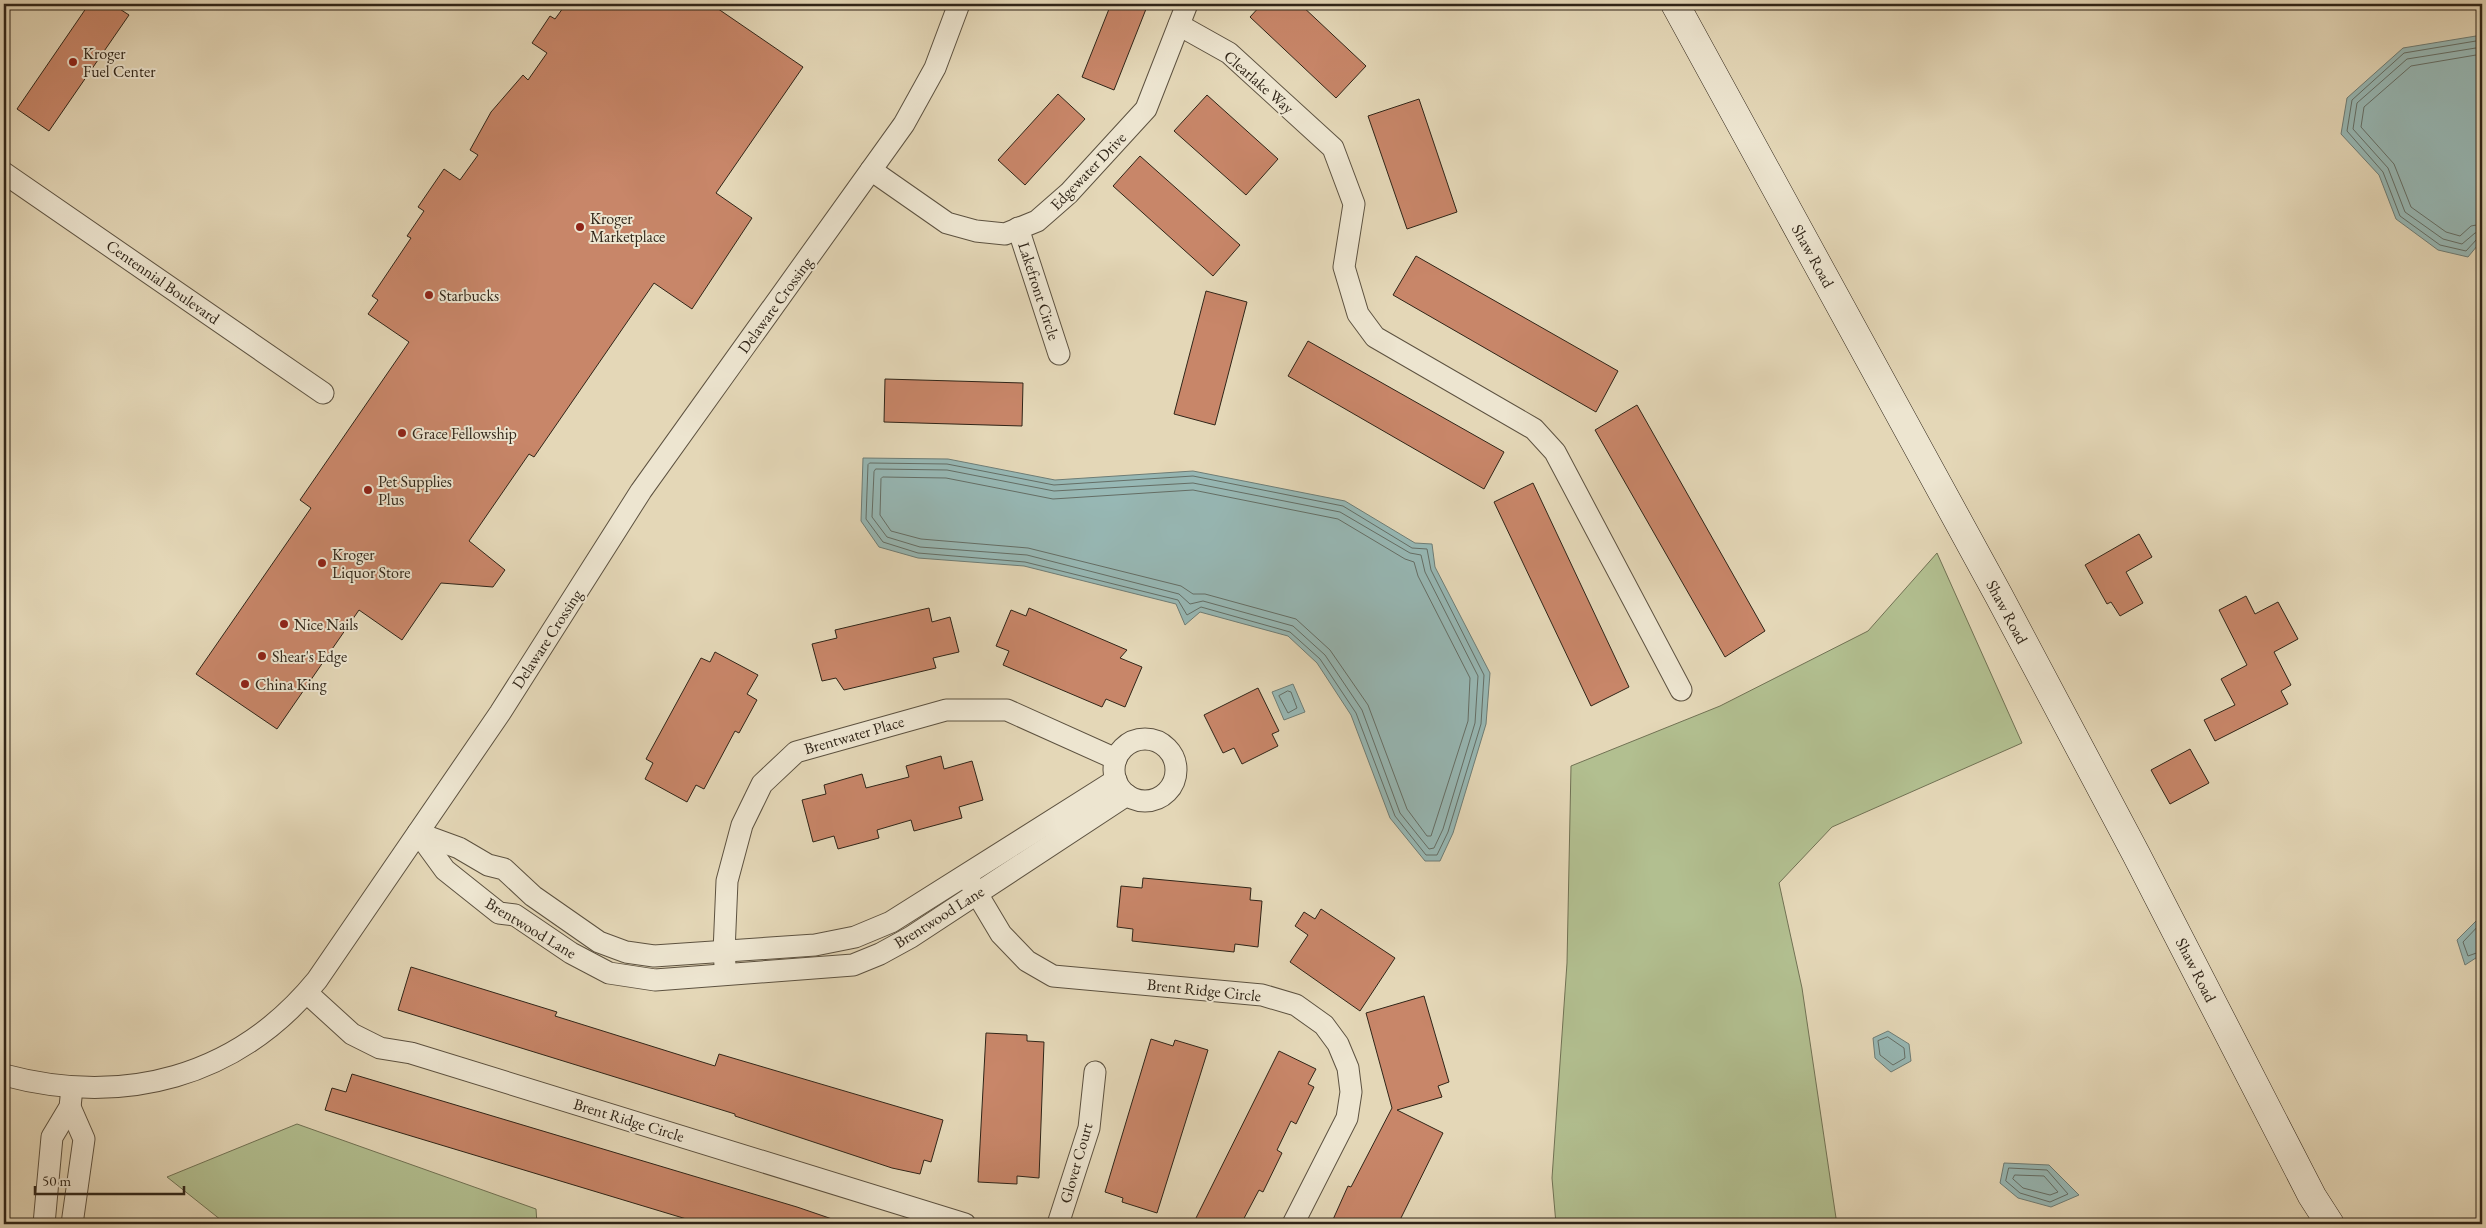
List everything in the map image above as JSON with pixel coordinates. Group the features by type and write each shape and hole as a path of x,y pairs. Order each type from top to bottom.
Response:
{"main road":[{"name":"Shaw Road","path":"1675,4 1996,590 2136,854 2312,1196 2330,1224"}],"street":[{"name":"Delaware Crossing","path":"4,1075 31,1082 71,1097 176,1077 234,1051 276,1024 306,993 500,713 641,491 904,124 925,88 959,4"},
{"name":"Edgewater Drive","path":"871,170 947,223 976,231 1004,234 1037,221 1069,193 1146,109 1187,4"},
{"name":"Clearlake Way","path":"1179,25 1229,53 1333,148 1354,204 1344,267 1358,314 1375,337 1534,429 1555,452 1681,690"},
{"name":"Centennial Boulevard","path":"4,173 323,393"},
{"name":"Lakefront Circle","path":"1018,228 1059,354"},
{"name":"Brentwater Place","path":"727,975 724,952 727,881 742,825 762,784 796,752 946,710 1007,710 1116,758"},
{"path":"1150,739 1160,742 1169,749 1176,766 1176,777 1172,787 1158,799 1148,801 1121,788 1114,769 1116,758 1121,749 1130,742 1150,739"},
{"name":"Brentwood Lane","path":"418,833 459,848 488,865 504,869 533,896 599,942 626,952 654,956 724,952 814,945 855,937 891,922 966,875 1121,788"},
{"name":"Brentwood Lane","path":"418,833 445,870 499,913 515,915 571,953 609,973 655,980 853,964 880,954 976,894 1121,788"},
{"name":"Brent Ridge Circle","path":"966,875 1001,934 1027,961 1053,976 1262,995 1296,1005 1324,1025 1338,1044 1348,1068 1351,1092 1347,1118 1293,1224"},
{"name":"Brent Ridge Circle","path":"306,993 352,1034 380,1048 421,1056 965,1224"},
{"name":"Glover Court","path":"1058,1224 1088,1128 1095,1072"},
{"path":"44,1224 52,1137 71,1097"},
{"path":"71,1097 84,1139 72,1224"}],"green space":[{"path":"1937,553 2022,743 1832,827 1779,883 1802,988 1836,1218 1831,1224 1556,1224 1552,1178 1567,963 1571,766 1720,706 1868,631"},
{"path":"297,1124 536,1209 537,1224 226,1224 167,1177"}],"water":[{"path":"2482,35 2482,240 2468,257 2438,250 2396,219 2379,175 2341,134 2347,98 2403,48"},
{"path":"863,458 948,459 1055,480 1193,471 1345,501 1415,543 1432,544 1435,567 1490,673 1486,724 1453,833 1440,861 1425,861 1390,818 1351,715 1317,663 1288,636 1200,612 1185,625 1176,604 1024,566 918,558 879,547 861,521"},
{"path":"1293,684 1305,712 1284,720 1272,692"},
{"path":"2482,915 2482,954 2465,965 2457,940"},
{"path":"1888,1031 1909,1044 1911,1061 1891,1072 1875,1058 1873,1038"},
{"path":"2004,1163 2049,1165 2079,1195 2051,1207 2018,1198 2000,1183"}],"building":[{"name":"Kroger Fuel Center","path":"89,4 112,4 129,15 49,131 17,109"},
{"name":"Kroger Marketplace","path":"566,4 711,4 803,67 716,193 752,218 692,309 654,283 534,457 529,454 469,541 505,570 493,587 441,583 402,640 359,610 277,729 196,674 311,508 300,500 409,342 368,314 378,300 372,296 411,238 407,236 424,211 418,207 444,169 460,180 478,155 470,150 491,112 523,75 528,80 547,53 532,43 550,16 555,19"},
{"path":"1111,4 1148,4 1114,90 1082,77"},
{"path":"1262,4 1300,4 1366,66 1336,98 1250,17"},
{"path":"1058,94 1085,119 1025,185 998,160"},
{"path":"1207,95 1278,159 1246,195 1174,131"},
{"path":"1419,99 1457,212 1407,229 1368,116"},
{"path":"1140,156 1240,245 1213,276 1113,186"},
{"path":"1416,256 1618,371 1596,412 1393,295"},
{"path":"1206,291 1247,302 1215,425 1174,414"},
{"path":"1308,341 1504,452 1484,489 1288,376"},
{"path":"885,379 1023,383 1022,426 884,422"},
{"path":"1637,405 1765,631 1725,657 1595,430"},
{"path":"1533,483 1629,687 1591,706 1494,502"},
{"path":"2139,534 2152,557 2126,572 2143,603 2120,616 2111,602 2107,604 2085,565"},
{"path":"2246,596 2255,614 2278,602 2298,639 2274,652 2291,685 2281,691 2288,704 2215,741 2204,720 2235,705 2221,679 2247,665 2219,610"},
{"path":"929,608 932,622 950,617 959,652 933,658 936,668 844,690 836,678 822,681 812,644 837,638 835,630"},
{"path":"1029,608 1127,650 1120,658 1142,667 1125,707 1106,699 1102,707 1003,665 1009,651 996,646 1011,610 1026,616"},
{"path":"715,652 758,675 747,694 757,700 739,733 735,731 704,789 696,785 687,802 645,779 653,763 646,759 701,658 710,662"},
{"path":"1258,688 1279,731 1272,734 1278,746 1242,764 1234,748 1223,753 1204,715"},
{"path":"2190,749 2209,783 2170,804 2151,770"},
{"path":"941,756 944,769 972,761 983,800 959,807 962,818 914,831 911,820 877,830 879,838 838,849 834,836 813,842 802,800 826,794 824,785 862,774 866,788 909,777 906,766"},
{"path":"1143,878 1251,888 1250,900 1262,901 1258,947 1235,944 1234,952 1132,941 1133,929 1117,927 1121,886 1142,888"},
{"path":"1321,909 1395,958 1360,1011 1290,962 1308,935 1295,926 1304,912 1315,919"},
{"path":"411,967 557,1012 555,1016 715,1066 719,1054 943,1120 931,1162 924,1160 920,1174 892,1168 735,1116 735,1114 398,1010"},
{"path":"1424,996 1449,1082 1438,1086 1442,1097 1397,1110 1443,1133 1398,1224 1331,1224 1348,1186 1351,1187 1392,1108 1366,1013"},
{"path":"986,1033 1027,1035 1027,1041 1044,1042 1039,1178 1017,1176 1017,1184 978,1182"},
{"path":"1151,1039 1173,1046 1175,1040 1208,1050 1157,1213 1122,1202 1123,1198 1105,1192"},
{"path":"1279,1051 1316,1069 1308,1084 1314,1087 1296,1124 1291,1121 1277,1150 1282,1153 1263,1192 1259,1190 1241,1224 1204,1224 1195,1220"},
{"path":"352,1074 797,1207 838,1221 837,1224 703,1224 325,1110 332,1088 346,1092"}],"place":[{"name":"Kroger Fuel Center","path":"73,62"},
{"name":"Kroger Marketplace","path":"580,227"},
{"name":"Starbucks","path":"429,295"},
{"name":"Grace Fellowship","path":"402,433"},
{"name":"Pet Supplies Plus","path":"368,490"},
{"name":"Kroger Liquor Store","path":"322,563"},
{"name":"Nice Nails","path":"284,624"},
{"name":"Shear's Edge","path":"262,656"},
{"name":"China King","path":"245,684"}]}
